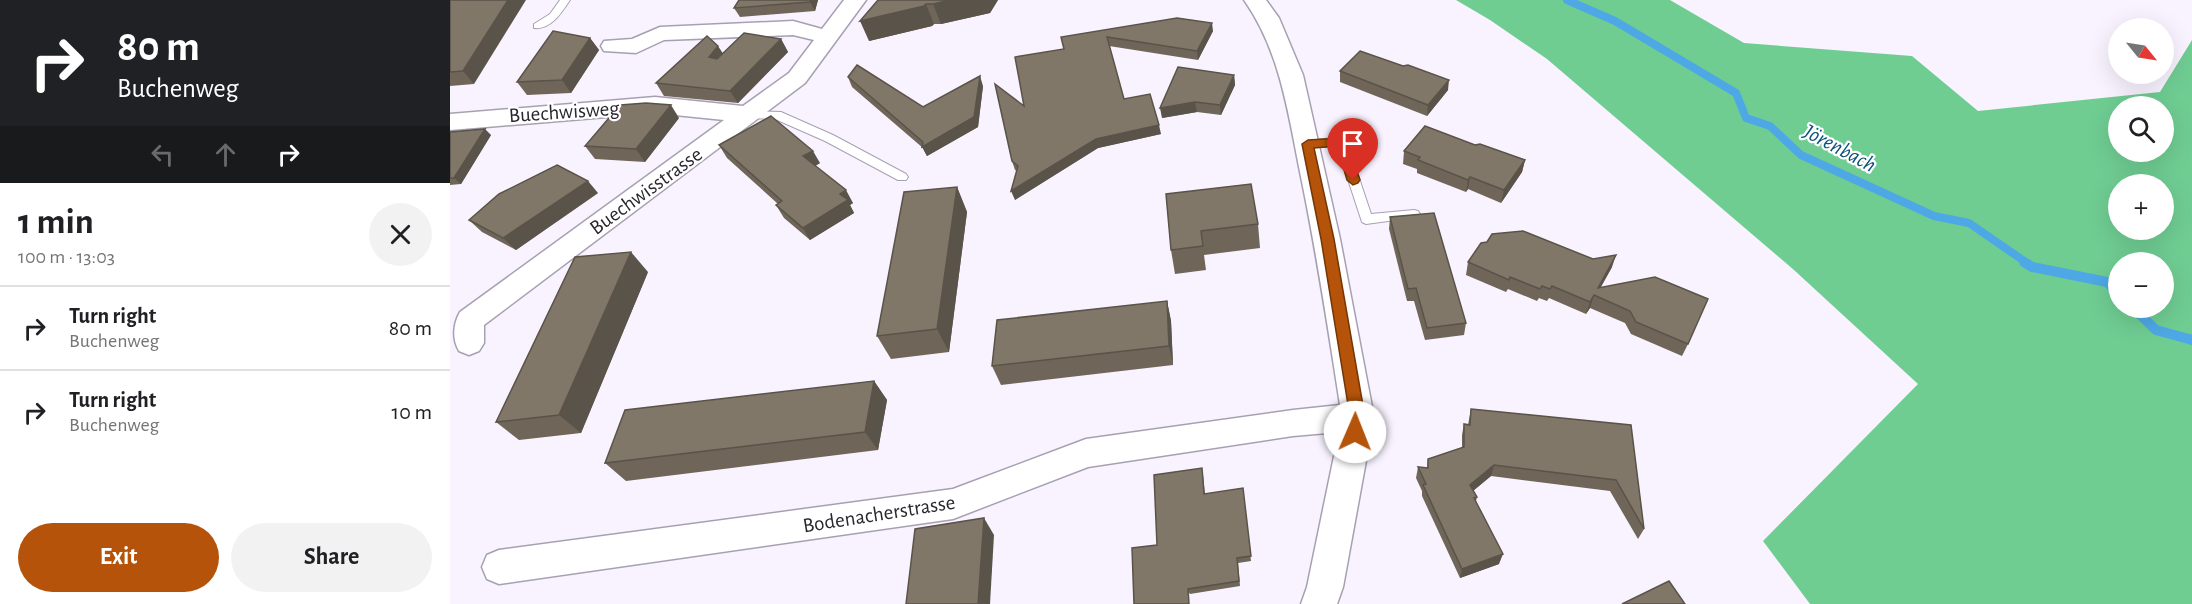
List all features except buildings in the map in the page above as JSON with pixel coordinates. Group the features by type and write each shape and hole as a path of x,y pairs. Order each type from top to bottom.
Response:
{"street":[{"name":"Buechwisstrasse","path":"469,343 470,320 797,78 855,0"},
{"path":"1255,0 1268,18 1292,75 1327,239 1358,417 1325,587 1319,604"},
{"path":"612,46 636,46 660,34 793,28 829,37"},
{"name":"Buechwisweg","path":"450,122 655,105 750,115"},
{"name":"Bodenacherstrasse","path":"499,567 953,504 1086,453 1293,423 1358,417"}],"lane":[{"path":"537,26 554,16 566,0"},
{"path":"750,115 777,115 829,138 902,177"},
{"path":"1308,144 1341,142 1366,219 1414,214"}],"green space":[{"path":"1456,0 1670,0 1744,43 1912,56 1978,111 2108,97 2108,162 2174,162 2174,96 2122,96 2160,92 2165,84 2174,84 2174,69 2192,40 2192,604 1810,604 1763,541 1918,384 1794,270 1547,59"}],"waterway":[{"name":"Jörenbach","path":"1567,0 1615,21 1736,93 1746,118 1770,126 1801,155 1934,216 1969,223 2027,263"},
{"name":"Jörenbach","path":"2024,262 2032,267 2108,283"},
{"name":"Jörenbach","path":"2143,318 2156,330 2192,340"}],"route":[{"path":"1353,180 1341,142 1308,144 1358,417 1355,432"}]}
